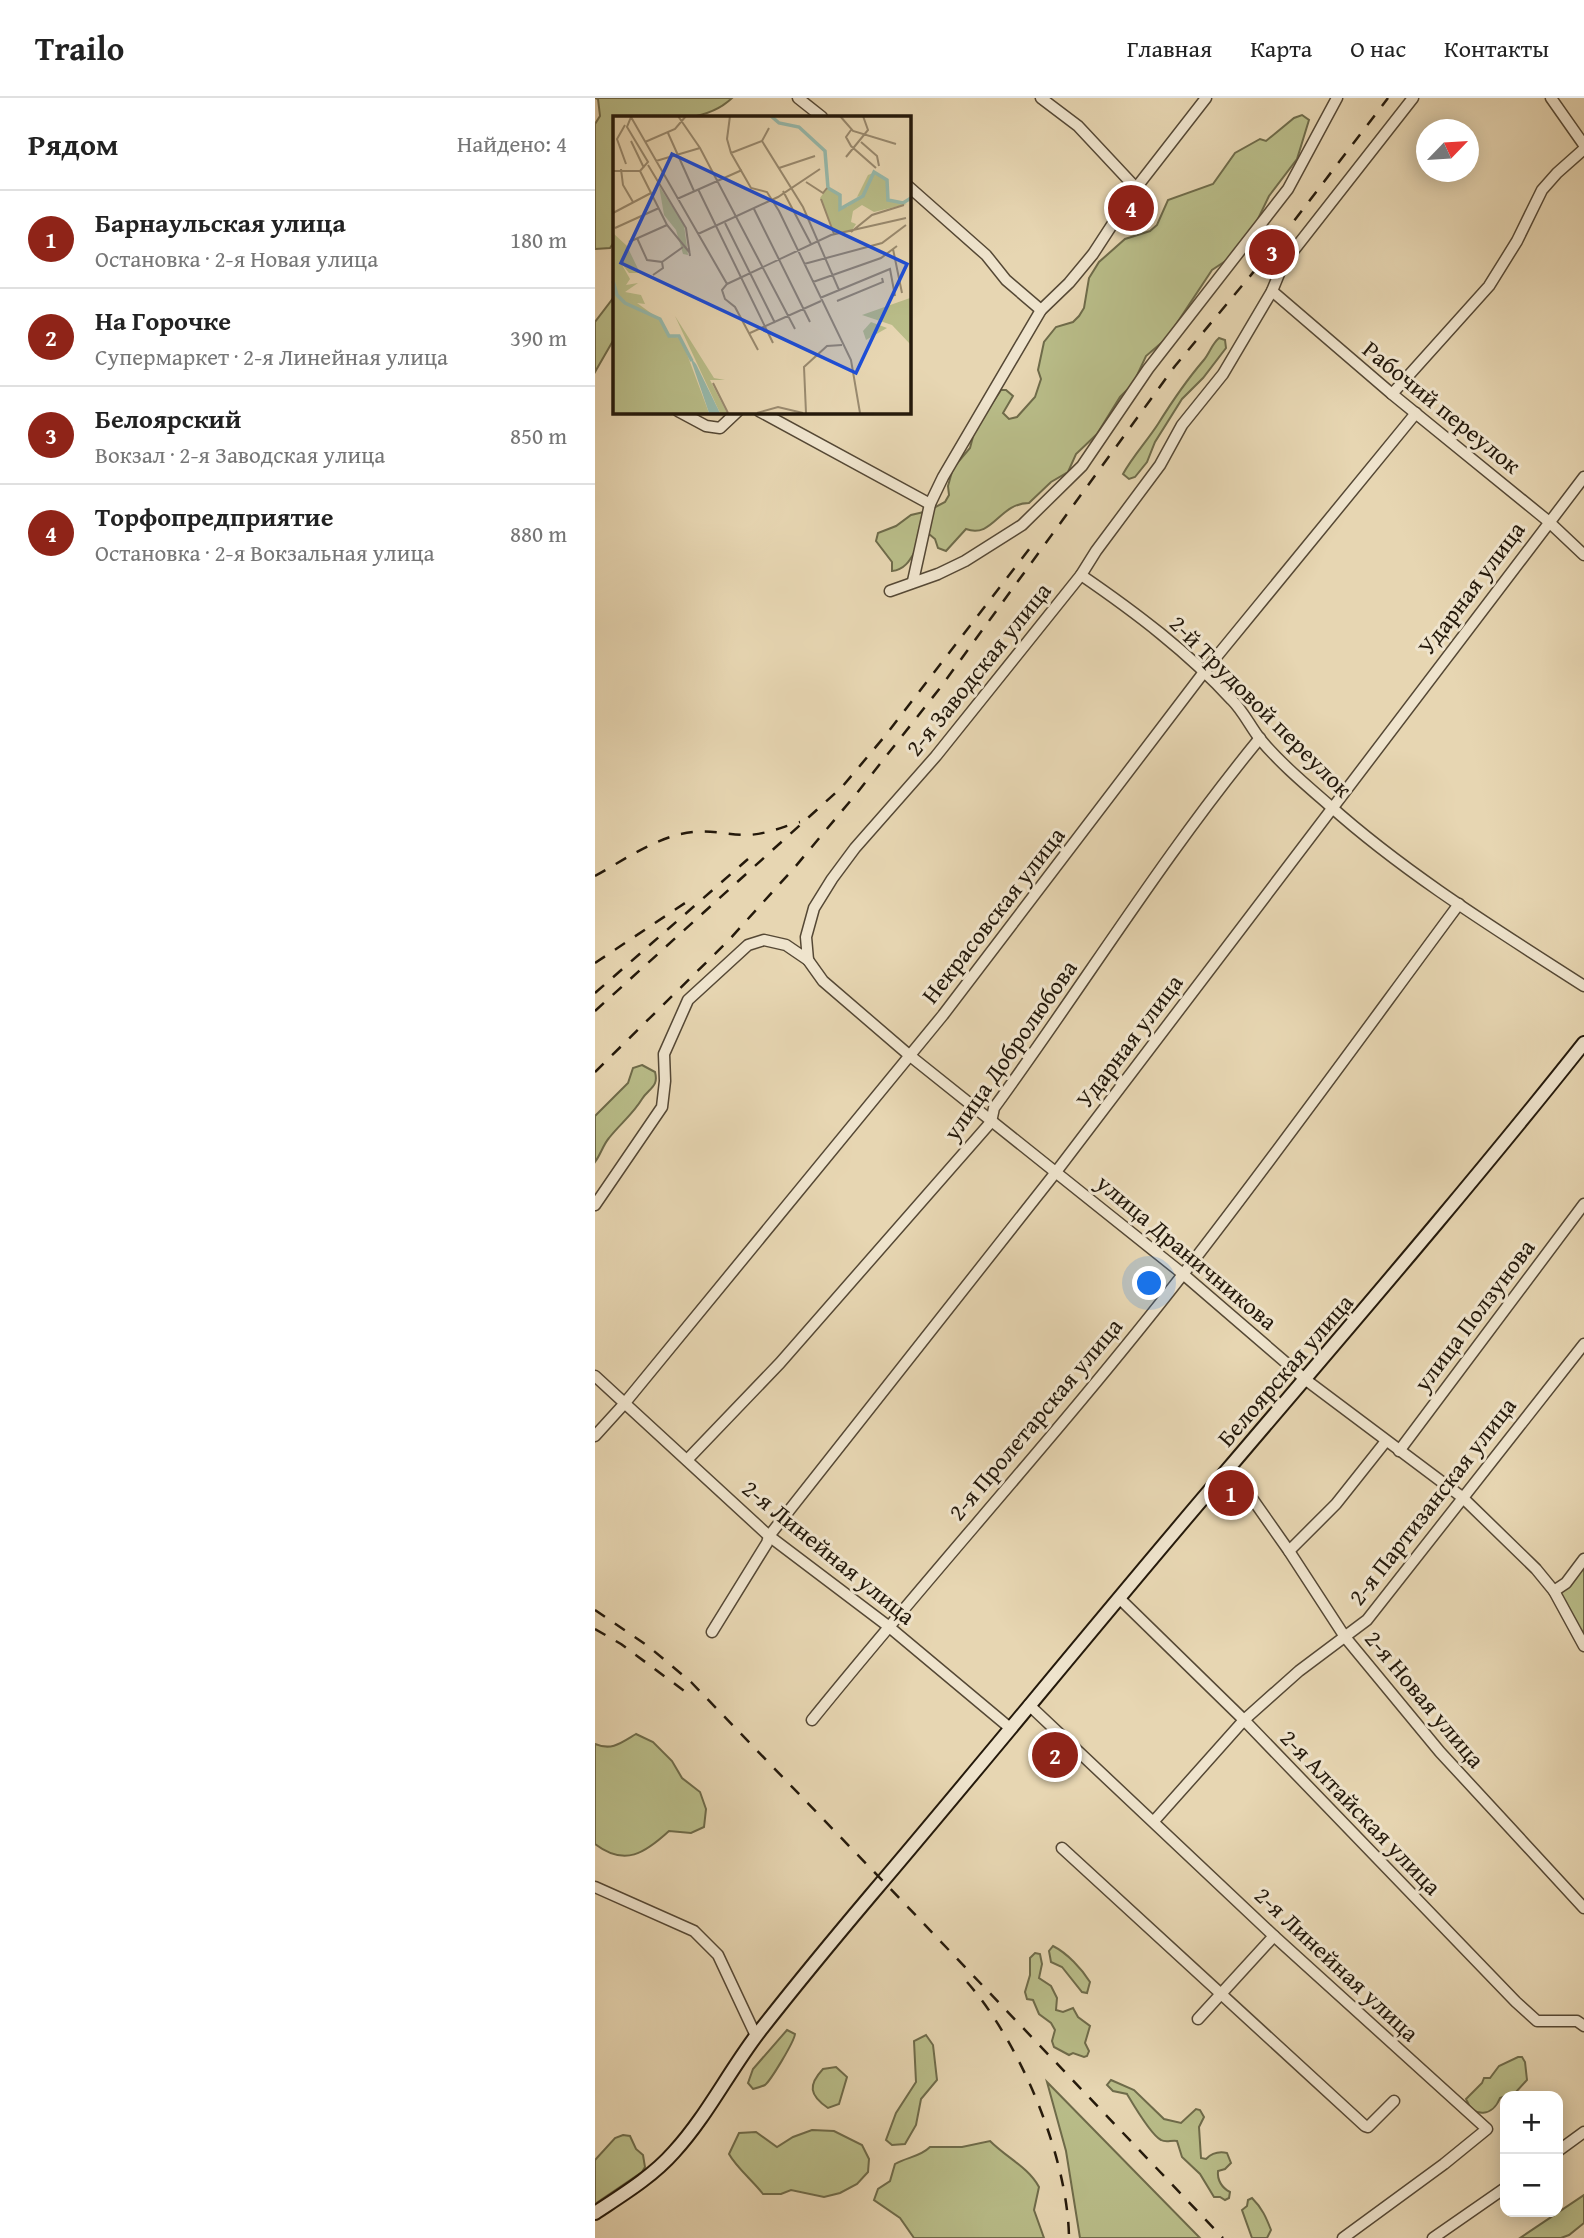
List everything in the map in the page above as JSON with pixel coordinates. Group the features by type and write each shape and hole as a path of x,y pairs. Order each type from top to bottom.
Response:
{"street":[{"path":"797,98 821,116"},
{"path":"1041,98 1078,126 1136,188"},
{"path":"913,581 930,504 943,477 1041,310 1085,264 1136,188 1206,98"},
{"path":"890,591 965,561 1022,525 1082,466 1148,369 1288,189 1337,98"},
{"name":"2-я Заводская улица","path":"808,960 806,937 814,908 832,879 855,848 936,756 1081,575 1160,465 1182,425 1223,374 1272,291 1283,264 1413,98"},
{"path":"1392,394 1489,286 1517,241 1542,190 1584,147 1551,98"},
{"path":"910,188 986,255 1006,280 1041,310"},
{"name":"Рабочий переулок","path":"1272,291 1392,394 1548,521 1584,555"},
{"path":"682,413 706,426 720,428 736,413"},
{"path":"763,413 930,504"},
{"name":"Некрасовская улица","path":"595,1436 909,1055 1033,898 1204,672 1416,413"},
{"name":"Ударная улица","path":"712,1632 769,1536 1056,1172 1584,477"},
{"name":"2-й Трудовой переулок","path":"1081,575 1133,611 1204,672 1234,702 1260,738 1331,807 1394,858 1459,904 1584,986"},
{"name":"улица Добролюбова","path":"687,1460 781,1363 991,1122 994,1108 1072,1001 1209,800 1260,738"},
{"name":"2-я Пролетарская улица","path":"811,1720 1184,1274 1459,904"},
{"path":"595,1205 662,1107 664,1054 688,1000 748,945 764,940 786,945 808,960"},
{"name":"улица Драничникова","path":"808,960 823,981 909,1055 1184,1274 1306,1380 1462,1497 1537,1569 1555,1591 1584,1646"},
{"name":"Белоярская улица","path":"595,2213 640,2183 673,2155 756,2036 810,1967 964,1787 1119,1598 1306,1380 1584,1043"},
{"name":"улица Ползунова","path":"1399,1451 1584,1205"},
{"name":"2-я Партизанская улица","path":"1154,1821 1244,1720 1299,1671 1367,1620 1584,1344"},
{"name":"2-я Линейная улица","path":"595,1376 769,1536 888,1626 1010,1728"},
{"path":"1289,1551 1336,1504 1386,1441"},
{"name":"2-я Новая улица","path":"1230,1467 1345,1637 1440,1752 1584,1908"},
{"path":"1555,1591 1566,1583 1584,1559"},
{"name":"2-я Алтайская улица","path":"1119,1598 1244,1720 1537,2021 1577,2021 1584,2026"},
{"name":"2-я Линейная улица","path":"1029,1705 1274,1936 1487,2129 1343,2238"},
{"path":"1062,1848 1365,2126 1394,2101"},
{"path":"595,1888 694,1931 706,1941 718,1955 756,2036"},
{"path":"1198,2019 1274,1936"},
{"path":"1563,2147 1584,2132"},
{"path":"1433,2238 1500,2191"}],"green space":[{"path":"595,98 732,98 720,107 696,116 613,116 613,244 610,248 595,249 595,124 600,116 598,99"},
{"path":"1302,115 1309,120 1297,159 1269,196 1256,223 1227,260 1212,270 1167,338 1146,356 1133,384 1120,397 1097,434 1076,454 1068,472 1051,482 1029,503 1010,508 983,529 966,529 946,551 938,548 935,539 929,534 904,566 892,571 892,562 876,541 878,533 896,526 911,515 928,511 945,502 949,495 948,486 953,468 970,448 975,429 1001,390 1006,390 1013,396 1003,413 1009,419 1017,417 1035,397 1041,379 1038,370 1044,342 1056,327 1073,322 1079,316 1084,308 1089,278 1099,262 1125,239 1150,231 1157,225 1168,200 1213,184 1235,153 1260,139 1266,141 1294,118"},
{"path":"613,298 613,341 595,372 595,322"},
{"path":"1219,338 1225,340 1226,348 1203,378 1182,399 1155,442 1147,462 1135,477 1129,479 1123,474 1127,467"},
{"path":"642,1065 655,1072 654,1084 607,1141 595,1162 595,1116 628,1083 633,1068"},
{"path":"1584,1558 1584,1645 1554,1591"},
{"path":"636,1734 653,1742 672,1761 682,1778 700,1792 706,1809 704,1827 691,1833 669,1831 643,1851 625,1856 616,1855 595,1844 595,1744 611,1746"},
{"path":"1053,1946 1069,1957 1087,1977 1090,1982 1087,1993 1082,1992 1062,1967 1051,1962 1049,1951"},
{"path":"1035,1953 1040,1954 1042,1964 1039,1978 1051,1986 1057,1998 1056,2010 1063,2012 1073,2008 1078,2017 1090,2026 1085,2043 1089,2051 1087,2056 1073,2053 1069,2055 1054,2047 1052,2041 1055,2030 1051,2023 1039,2014 1033,2000 1027,1999 1025,1992 1030,1975 1030,1958"},
{"path":"787,2030 795,2034 782,2061 765,2085 753,2089 748,2083 753,2069"},
{"path":"926,2035 933,2045 937,2080 921,2099 916,2125 905,2144 892,2145 886,2140 896,2113 916,2082 914,2041"},
{"path":"1522,2057 1527,2080 1517,2091 1500,2091 1497,2104 1488,2112 1474,2110 1466,2099 1484,2078 1490,2078 1499,2066"},
{"path":"836,2067 847,2077 839,2104 828,2108 817,2099 813,2085 823,2069"},
{"path":"1111,2080 1134,2090 1164,2119 1181,2123 1196,2109 1200,2110 1204,2117 1199,2127 1201,2158 1206,2159 1218,2152 1227,2153 1231,2163 1218,2171 1218,2174 1221,2183 1230,2192 1229,2198 1225,2200 1214,2197 1200,2174 1182,2157 1177,2141 1165,2141 1157,2137 1127,2094 1113,2091 1107,2085"},
{"path":"1047,2082 1200,2238 1080,2238 1066,2151"},
{"path":"812,2130 834,2131 862,2145 869,2159 868,2172 857,2184 840,2193 824,2197 791,2190 781,2194 763,2194 729,2154 739,2133 756,2132 777,2147"},
{"path":"630,2136 636,2149 643,2155 645,2167 642,2172 595,2204 595,2160 615,2138"},
{"path":"990,2141 1023,2168 1039,2187 1034,2210 1044,2238 914,2238 900,2218 874,2200 878,2189 890,2181 895,2164 930,2147 962,2147"},
{"path":"1584,2195 1584,2223 1569,2235 1561,2238 1520,2238 1551,2217 1563,2217 1563,2209"},
{"path":"1252,2198 1271,2230 1267,2238 1252,2238 1242,2210"}],"railway":[{"path":"595,1072 728,941 857,793 940,688 1175,366 1271,251 1388,98"},
{"path":"595,1011 842,787 885,736 1030,548"},
{"path":"595,876 642,849 680,834 755,834 800,822"},
{"path":"595,993 748,859"},
{"path":"595,963 694,897"},
{"path":"595,1610 648,1646 691,1682 1223,2238"},
{"path":"595,1629 621,1644 687,1693"},
{"path":"967,1982 1005,2036 1037,2102 1060,2172 1067,2206 1069,2238"}],"place":[{"name":"Торфопредприятие","path":"1131,208"},
{"name":"Белоярский","path":"1272,252"},
{"name":"Барнаульская улица","path":"1231,1493"},
{"name":"На Горочке","path":"1055,1755"}]}
